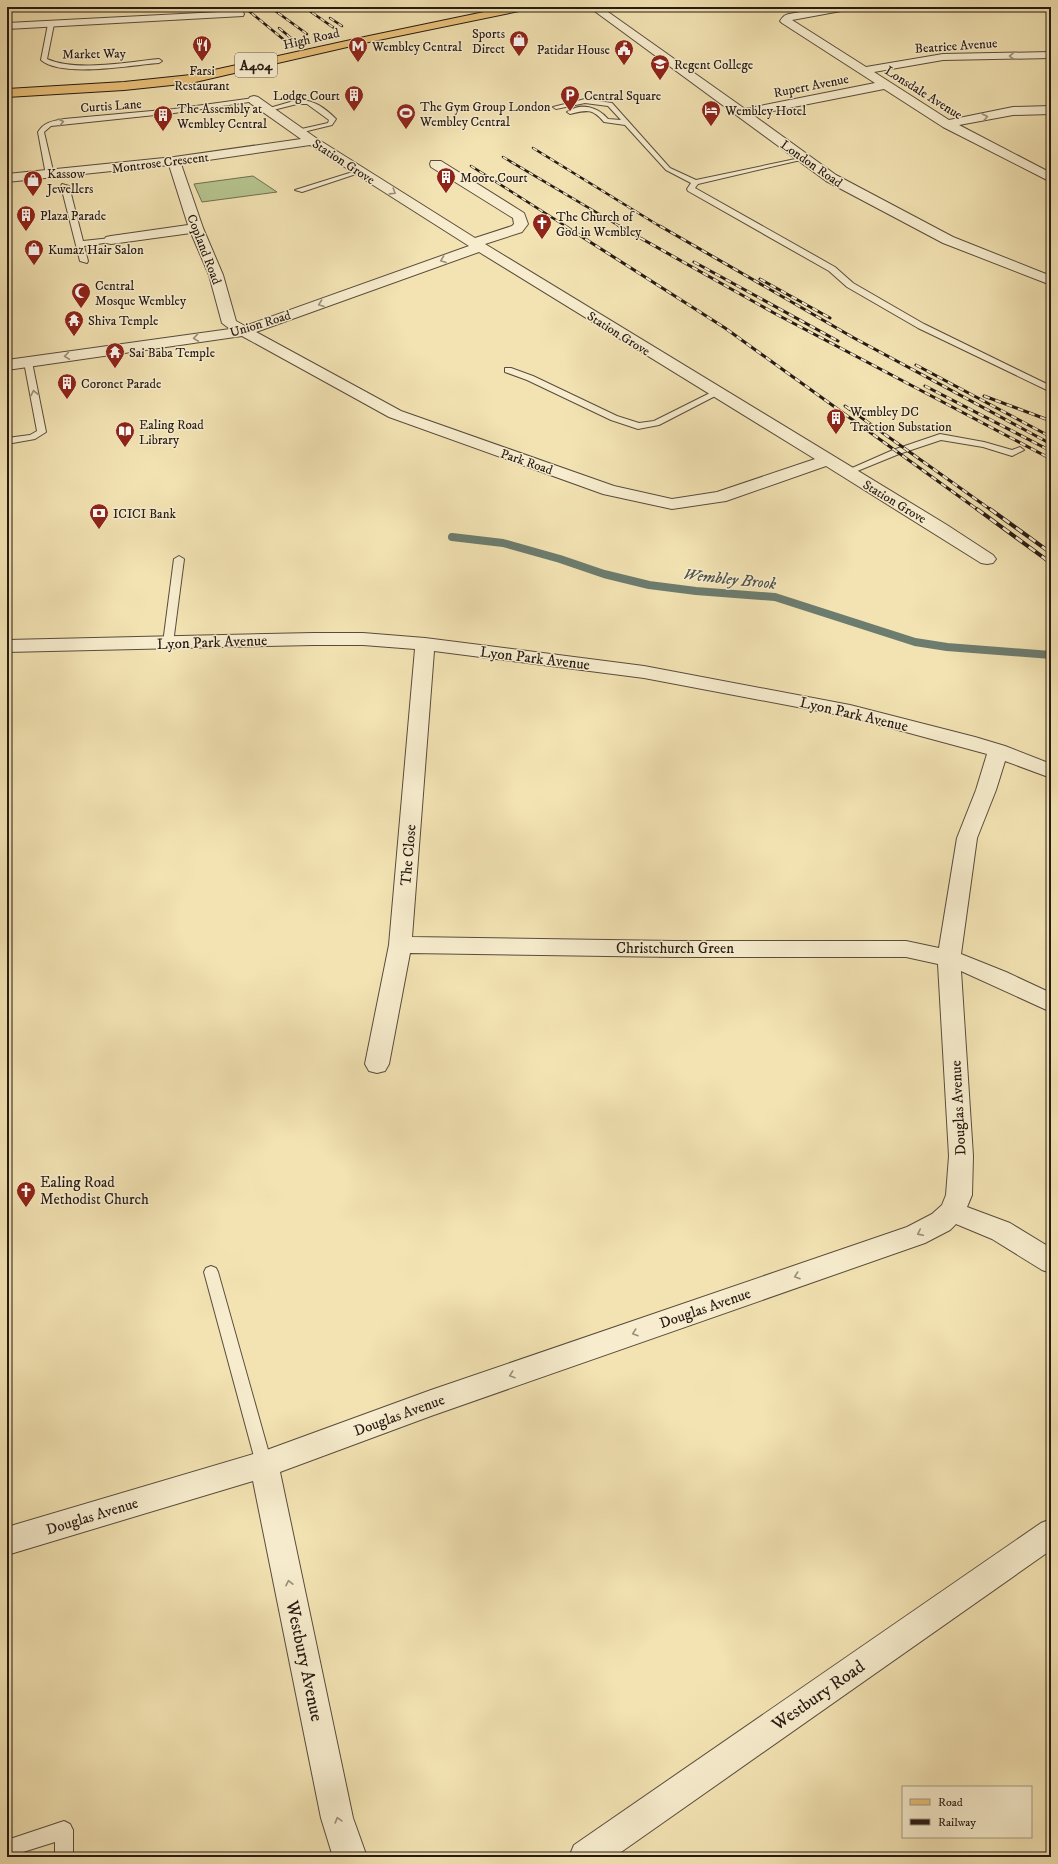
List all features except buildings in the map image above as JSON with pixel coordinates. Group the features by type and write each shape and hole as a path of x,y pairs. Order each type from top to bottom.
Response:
{"main road":[{"name":"High Road","path":"7,93 124,86 191,79 499,9 524,7"}],"street":[{"name":"London Road","path":"594,7 831,178 948,240 1051,281"},
{"name":"Lonsdale Avenue","path":"891,7 841,8 789,17 786,21 947,124 1051,178"},
{"path":"7,26 239,14"},
{"name":"Beatrice Avenue","path":"863,71 943,57 1051,55"},
{"name":"Rupert Avenue","path":"742,113 885,85"},
{"name":"Station Grove","path":"254,100 269,109 312,141 477,245 941,529 987,559"},
{"path":"947,124 1013,111 1051,110"},
{"name":"Montrose Crescent","path":"7,178 50,175 174,161 312,141"},
{"name":"Copland Road","path":"174,161 196,228 216,275 229,323 242,332"},
{"name":"Union Road","path":"7,365 242,332 477,245 517,229 521,224 519,216 436,164"},
{"path":"112,240 196,228"},
{"name":"Park Road","path":"242,332 395,414 609,490 672,504 720,497 828,460"},
{"name":"Lyon Park Avenue","path":"7,646 168,643 312,638 363,639 425,644 636,671 850,711 998,751 1051,771"},
{"name":"The Close","path":"377,1064 400,945 425,644"},
{"name":"Douglas Avenue","path":"7,1541 264,1464 431,1403 916,1235 941,1222 952,1212 960,1195 961,1156 949,958 958,889 967,838 986,790 998,751"},
{"name":"Christchurch Green","path":"400,945 906,949 926,952 965,962 993,974 1051,1003"},
{"path":"952,1212 1001,1231 1051,1262"},
{"name":"Westbury Avenue","path":"264,1464 337,1818 350,1857"},
{"name":"Westbury Road","path":"586,1857 1051,1533"}],"lane":[{"name":"Market Way","path":"51,24 44,60 58,66 77,68 159,61"},
{"name":"Curtis Lane","path":"50,175 41,132 49,124 72,120 174,111 254,100"},
{"path":"556,107 585,101 610,104 668,169 695,182 803,158"},
{"path":"269,109 298,103 307,103 312,104 333,119 330,124 299,131"},
{"path":"570,112 585,108 593,109 598,111 606,121 628,124"},
{"path":"298,190 361,172"},
{"path":"695,182 691,189 727,208 832,269 850,285 884,303 921,326 1051,389"},
{"path":"65,186 84,260"},
{"path":"80,244 112,240"},
{"path":"7,441 38,435 42,432 28,362"},
{"path":"508,370 530,378 614,418 638,426 656,423 717,393"},
{"path":"847,472 896,452 940,438 984,445 1012,453 1020,450"},
{"path":"168,643 179,560"},
{"path":"212,1272 264,1464"},
{"path":"7,1849 64,1830 64,1857"}],"green space":[{"path":"253,176 277,192 202,202 194,184"}],"waterway":[{"name":"Wembley Brook","path":"452,537 503,543 560,559 604,574 649,585 696,591 775,597 915,642 947,647 1051,655"}],"railway":[{"path":"244,7 283,39"},
{"path":"270,7 307,34"},
{"path":"304,7 334,28"},
{"path":"330,18 342,26"},
{"path":"279,28 291,38"},
{"path":"533,148 661,227"},
{"path":"503,157 621,227"},
{"path":"471,166 567,227"},
{"path":"565,226 725,328 978,510"},
{"path":"619,226 774,313 1051,459"},
{"path":"660,226 854,338 1051,444"},
{"path":"694,262 838,341"},
{"path":"760,279 830,318"},
{"path":"916,365 1051,437"},
{"path":"925,386 1051,451"},
{"path":"984,396 1051,421"},
{"path":"845,406 991,510"},
{"path":"977,509 1051,563"},
{"path":"990,509 1051,553"}],"place":[{"name":"Sports Direct","path":"519,57"},
{"name":"Farsi Restaurant","path":"202,62"},
{"name":"Wembley Central","path":"358,63"},
{"name":"Patidar House","path":"624,66"},
{"name":"Regent College","path":"660,81"},
{"name":"Lodge Court","path":"354,112"},
{"name":"Central Square","path":"570,112"},
{"name":"Wembley Hotel","path":"711,127"},
{"name":"The Gym Group London Wembley Central","path":"406,130"},
{"name":"The Assembly at Wembley Central","path":"163,132"},
{"name":"Moore Court","path":"446,194"},
{"name":"Kassow Jewellers","path":"33,197"},
{"name":"Plaza Parade","path":"26,232"},
{"name":"The Church of God in Wembley","path":"542,240"},
{"name":"Kumaz Hair Salon","path":"34,266"},
{"name":"Central Mosque Wembley","path":"81,309"},
{"name":"Shiva Temple","path":"74,337"},
{"name":"Sai Baba Temple","path":"115,369"},
{"name":"Coronet Parade","path":"67,400"},
{"name":"Wembley DC Traction Substation","path":"836,435"},
{"name":"Ealing Road Library","path":"125,448"},
{"name":"ICICI Bank","path":"99,530"},
{"name":"Ealing Road Methodist Church","path":"26,1208"}]}
